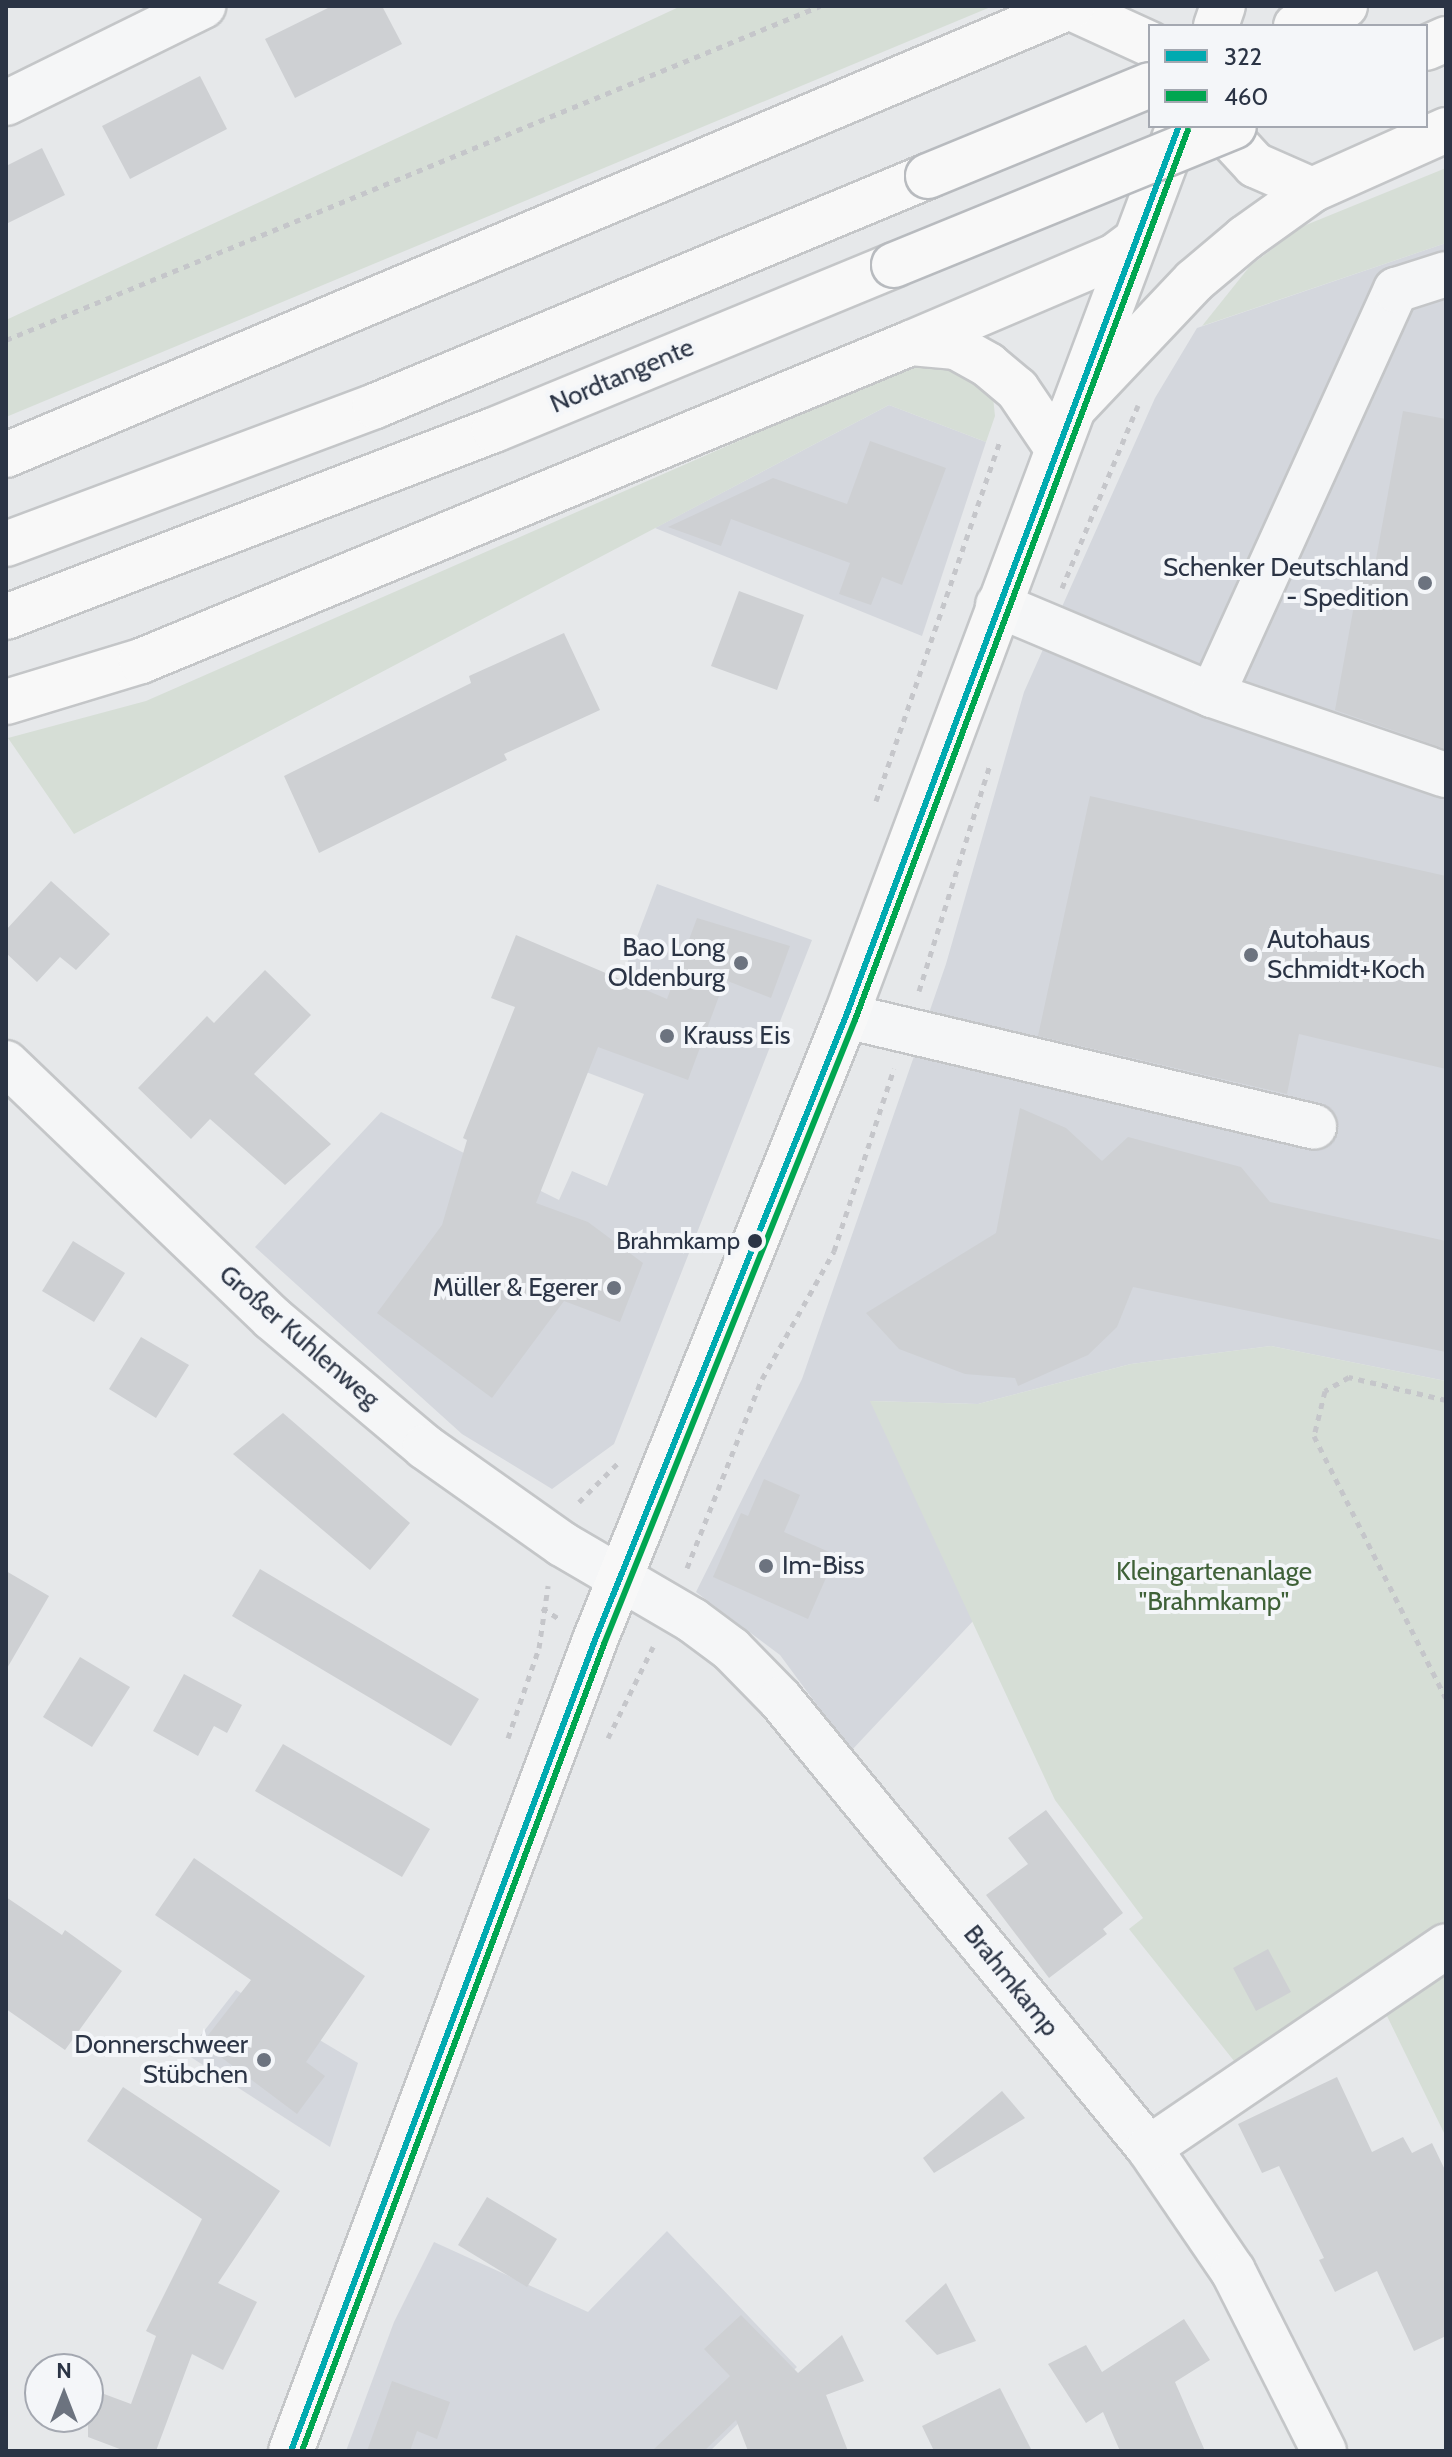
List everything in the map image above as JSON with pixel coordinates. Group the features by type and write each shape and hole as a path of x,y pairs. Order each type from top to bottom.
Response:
{"main road":[{"path":"1301,24 1345,6"},
{"path":"6,455 1070,7 1148,43"},
{"path":"6,544 375,406 1148,86"},
{"path":"291,2451 618,1580 846,1016 1178,128"},
{"path":"1221,128 1255,165 1312,190"},
{"name":"Nordtangente","path":"6,617 494,430 1229,128"},
{"path":"1065,428 1194,281 1312,190 1446,130"},
{"path":"6,702 141,661 911,343 1115,256 1135,241"},
{"path":"911,343 956,347 1017,389 1065,428"}],"street":[{"path":"6,103 203,6"},
{"path":"1212,695 1396,290 1446,274"},
{"path":"998,605 1212,695 1446,775"},
{"path":"846,1016 1314,1127"},
{"name":"Großer Kuhlenweg","path":"6,1063 272,1318 425,1447 618,1580"},
{"name":"Brahmkamp","path":"618,1580 671,1608 731,1649 780,1699 1149,2148 1233,2271 1324,2451"},
{"path":"1149,2148 1446,1946"}],"path":[{"path":"6,340 820,6"},
{"path":"874,807 1017,389"},
{"path":"1046,625 1141,398"},
{"path":"601,1752 671,1608 762,1379 834,1251 994,751"},
{"path":"1446,1400 1349,1377 1325,1391 1314,1436 1446,1698"},
{"path":"503,1752 539,1648 542,1608 576,1505 622,1457"}],"shaded area":[{"path":"1446,243 1446,1381 1271,1346 1131,1364 978,1404 871,1401 975,1619 851,1751 780,1655 696,1592 802,1379 946,964 1024,692 1155,398 1197,328"},
{"path":"889,405 986,442 922,636 655,528"},
{"path":"657,884 812,940 614,1444 552,1489 462,1434 255,1247 381,1112 559,1200 572,1171 607,1186 644,1094 586,1072"},
{"path":"236,1990 358,2063 330,2147 186,2054"},
{"path":"667,2231 797,2367 710,2451 346,2451 394,2322 434,2242 588,2312"}],"green space":[{"path":"681,6 993,6 6,417 6,320"},
{"path":"1446,168 1446,243 1202,326 1250,266 1301,227"},
{"path":"905,368 959,368 993,397 995,416 986,442 889,405 74,834 8,738 146,701"},
{"name":"Kleingartenanlage \"Brahmkamp\"","path":"1271,1346 1446,1381 1446,2137 1387,2016 1254,2086 1129,1929 1143,1918 1055,1800 870,1401 978,1404 1131,1364"}],"building":[{"path":"332,6 382,6 402,44 295,98 265,39"},
{"path":"200,76 227,129 130,179 102,126"},
{"path":"42,148 65,195 6,224 6,166"},
{"name":"Schenker Deutschland - Spedition","path":"1403,411 1446,419 1446,749 1335,710 1359,578 1372,581"},
{"path":"870,441 946,468 902,585 882,577 871,605 839,594 850,563 731,519 721,546 668,527 773,478 847,504"},
{"path":"739,591 804,615 777,690 711,666"},
{"path":"564,633 600,710 504,754 507,760 319,853 284,776 471,683 469,676"},
{"name":"Autohaus Schmidt+Koch","path":"1090,796 1446,876 1446,1069 1299,1034 1287,1094 1038,1036"},
{"path":"51,881 110,934 76,970 60,957 37,982 6,953 6,930"},
{"path":"697,918 790,946 771,998 725,980 688,1080 598,1047 536,1203 588,1222 643,1263 620,1322 564,1301 492,1398 377,1313 442,1225 467,1140 463,1138 515,1007 491,998 516,935 667,999"},
{"path":"265,970 311,1015 254,1074 331,1144 285,1185 210,1119 191,1139 138,1088 207,1016 214,1023"},
{"path":"1020,1108 1066,1128 1102,1161 1128,1137 1241,1167 1270,1202 1446,1241 1446,1352 1133,1287 1117,1327 1088,1355 1018,1386 1015,1378 965,1374 899,1349 866,1313 996,1233"},
{"path":"73,1241 125,1273 94,1322 42,1291"},
{"path":"141,1337 189,1365 156,1418 109,1389"},
{"path":"283,1413 410,1523 370,1570 233,1454"},
{"path":"764,1479 800,1495 784,1532 836,1555 808,1619 713,1577 741,1513 748,1516"},
{"path":"260,1569 479,1699 451,1746 232,1616"},
{"path":"6,1571 49,1596 6,1670"},
{"path":"80,1657 130,1687 92,1747 43,1717"},
{"path":"184,1674 242,1705 227,1733 214,1726 198,1756 153,1731"},
{"path":"283,1744 430,1829 402,1877 255,1791"},
{"path":"1046,1810 1123,1913 1103,1929 1107,1934 1049,1978 986,1895 1028,1864 1008,1838"},
{"path":"194,1858 365,1976 306,2062 325,2076 297,2114 202,2043 251,1980 155,1915"},
{"path":"6,1897 62,1935 65,1930 122,1971 65,2050 6,2009"},
{"path":"1268,1949 1291,1992 1256,2011 1233,1968"},
{"path":"1337,2077 1372,2152 1403,2137 1412,2153 1432,2143 1446,2172 1446,2336 1414,2351 1377,2271 1335,2292 1319,2260 1324,2258 1279,2166 1262,2173 1238,2124"},
{"path":"123,2087 280,2191 218,2283 257,2302 223,2370 192,2354 156,2451 125,2451 88,2437 88,2433 104,2433 104,2394 131,2404 156,2336 146,2331 202,2219 87,2141"},
{"path":"1002,2091 1025,2118 934,2173 923,2158"},
{"path":"487,2197 557,2239 527,2287 458,2245"},
{"path":"946,2283 976,2341 937,2355 905,2321"},
{"path":"741,2315 798,2373 842,2335 864,2381 826,2395 848,2451 748,2451 736,2420 704,2451 652,2451 730,2376 704,2349"},
{"path":"1184,2319 1210,2360 1175,2382 1205,2451 1120,2451 1103,2412 1086,2423 1048,2364 1086,2345 1102,2372"},
{"path":"392,2381 450,2402 437,2439 417,2431 410,2451 367,2451"},
{"path":"1000,2388 1032,2451 934,2451 922,2426"}],"transit line":[{"name":"322","path":"291,2451 595,1640 846,1016 1178,128"},
{"name":"460","path":"302,2451 604,1644 855,1020 1188,130"}],"place":[{"name":"Schenker Deutschland - Spedition","path":"1425,583"},
{"name":"Autohaus Schmidt+Koch","path":"1251,955"},
{"name":"Bao Long Oldenburg","path":"741,963"},
{"name":"Krauss Eis","path":"667,1036"},
{"name":"Brahmkamp","path":"755,1241"},
{"name":"Müller & Egerer","path":"614,1288"},
{"name":"Im-Biss","path":"766,1566"},
{"name":"Donnerschweer Stübchen","path":"264,2060"}]}
